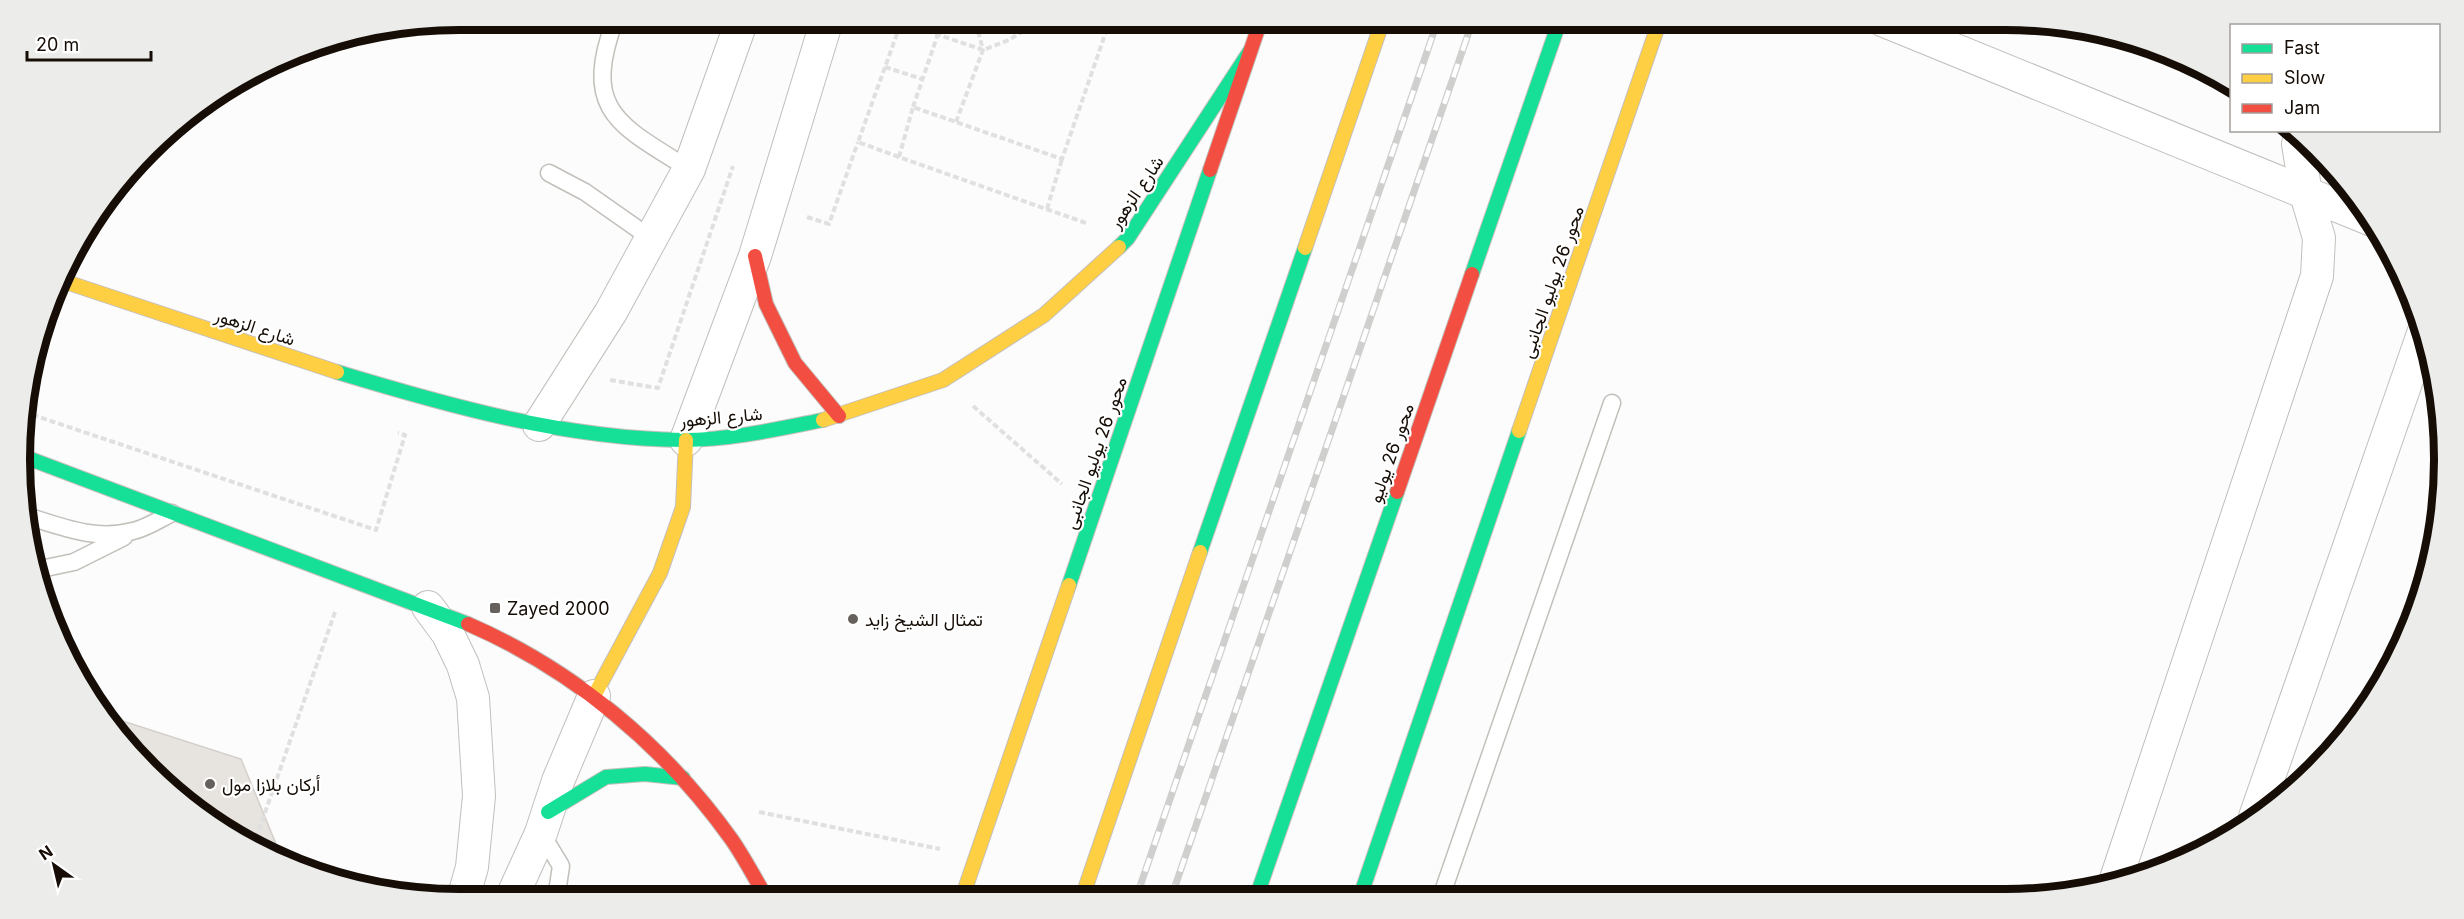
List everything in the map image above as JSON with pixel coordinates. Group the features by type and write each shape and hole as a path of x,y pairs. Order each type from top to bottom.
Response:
{"main road":[{"name":"محور 26 يوليو الجانبى","path":"965,889 1257,30"},
{"path":"1085,889 1380,30"},
{"name":"محور 26 يوليو","path":"1259,889 1557,30"},
{"name":"محور 26 يوليو الجانبى","path":"1363,889 1657,30"},
{"name":"شارع الزهور","path":"68,283 397,390 539,425 615,437 686,440 766,432 839,416 943,380 1044,315 1128,238 1250,51"},
{"path":"755,256 766,304 795,363 839,416"},
{"path":"594,696 660,573 683,507 686,440"},
{"path":"30,459 347,576 507,641 594,696 643,737 682,778 733,841 761,889"},
{"path":"545,822 606,777 645,774 682,778"}],"street":[{"path":"539,425 611,312 689,169 738,30"},
{"path":"686,440 755,256 824,30"},
{"path":"1906,30 2357,214"},
{"path":"2118,873 2317,276 2319,238 2306,194 2298,147"},
{"path":"2259,805 2419,347"},
{"path":"428,607 448,634 463,665 472,698 479,796 472,867 466,889"},
{"path":"515,889 545,822 558,781 594,696"}],"lane":[{"path":"611,30 602,72 605,98 615,118 630,132 689,169"},
{"path":"549,173 619,214 652,239"},
{"path":"1445,889 1612,403"},
{"path":"44,568 74,562 176,512"},
{"path":"34,518 89,534 135,531"},
{"path":"545,822 561,866 558,889"}],"path":[{"path":"770,205 829,224 899,30"},
{"path":"927,30 983,50 1009,40 1024,30"},
{"path":"956,122 983,50 978,30"},
{"path":"1047,209 1107,30"},
{"path":"899,157 938,34"},
{"path":"885,67 922,80"},
{"path":"913,107 1062,159"},
{"path":"858,142 1128,238"},
{"path":"604,379 658,388 734,163"},
{"path":"943,380 1094,512"},
{"path":"33,415 376,530 405,435 394,431"},
{"path":"256,837 347,576"},
{"path":"757,812 976,857"}],"building":[{"name":"أركان بلازا مول","path":"118,719 241,759 278,848 221,817 198,800 156,763"}],"railway":[{"path":"1139,889 1435,30"},
{"path":"1174,889 1470,30"}],"traffic: fast":[{"path":"1472,274 1557,30"},
{"path":"1119,247 1128,238 1250,51"},
{"path":"1069,585 1210,170"},
{"path":"1200,552 1305,248"},
{"path":"337,372 465,408 596,434 684,440 719,438 823,420"},
{"path":"1363,889 1519,431"},
{"path":"30,459 468,624"},
{"path":"1259,889 1397,492"},
{"path":"548,812 606,777 645,774 683,778"}],"traffic: slow":[{"path":"1305,248 1380,30"},
{"path":"1519,431 1657,30"},
{"path":"823,420 943,380 1044,315 1119,247"},
{"path":"68,283 337,372"},
{"path":"594,696 660,573 683,507 686,440"},
{"path":"1085,889 1200,552"},
{"path":"965,889 1069,585"}],"traffic: jam":[{"path":"1210,170 1258,30"},
{"path":"755,256 766,304 795,363 839,416"},
{"path":"1397,492 1472,274"},
{"path":"468,624 545,664 615,714 647,742 706,806 737,847 761,889"}],"place":[{"name":"Zayed 2000","path":"495,608"},
{"name":"تمثال الشيخ زايد","path":"853,619"},
{"name":"أركان بلازا مول","path":"210,784"}]}
